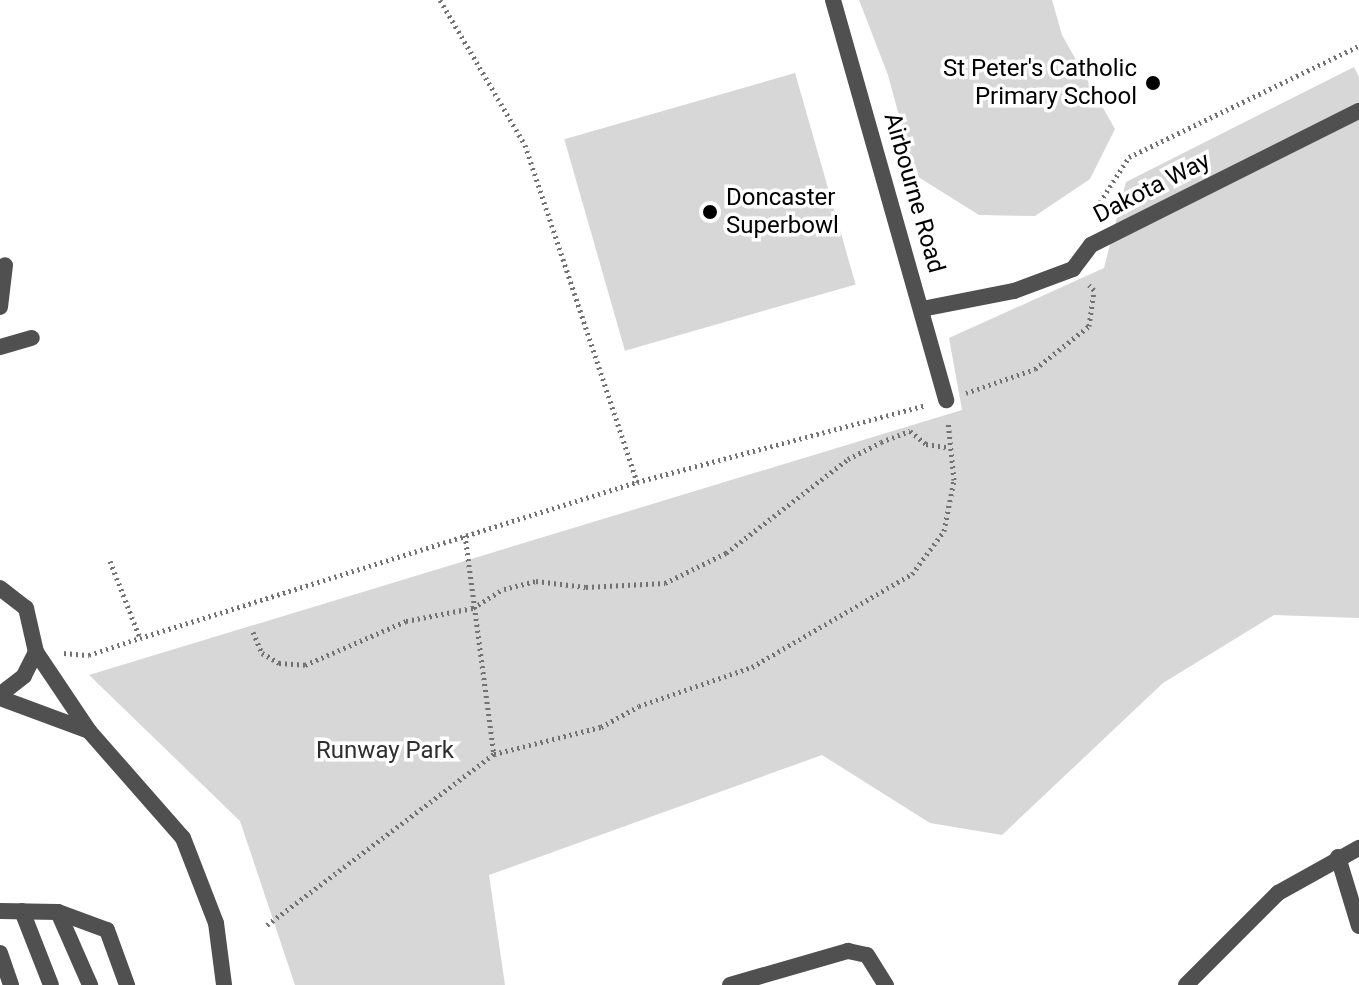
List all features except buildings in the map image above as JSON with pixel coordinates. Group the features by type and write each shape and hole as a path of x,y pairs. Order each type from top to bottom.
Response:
{"street":[{"name":"Airbourne Road","path":"833,0 946,400"},
{"name":"Dakota Way","path":"1073,269 1091,245 1359,111"},
{"path":"0,307 5,265"},
{"path":"922,309 1014,291 1073,269"},
{"path":"0,347 32,338"},
{"path":"0,588 26,608 36,652 89,731 183,838 216,923 224,985"},
{"path":"36,652 24,676 0,697 89,731"},
{"path":"1186,985 1209,967 1278,893 1359,848"},
{"path":"1338,857 1359,926"},
{"path":"0,911 58,912 107,930 127,985"},
{"path":"22,911 51,985"},
{"path":"58,912 90,985"},
{"path":"730,985 848,951 867,955 886,985"},
{"path":"0,953 11,985"},
{"path":"1209,967 1215,985"}],"path":[{"path":"440,0 525,145 637,482"},
{"path":"1091,245 1100,202 1129,157 1359,46"},
{"path":"36,652 89,655 637,482 946,400 1035,369 1089,326 1094,290 1073,269"},
{"path":"267,925 494,754 601,727 639,706 752,667 912,574 944,531 954,480 946,400"},
{"path":"253,632 262,653 279,663 305,665 406,621 473,608 504,589 536,581 586,587 665,583 726,553 848,459 881,442 910,431 926,444 950,448"},
{"path":"465,535 494,754"},
{"path":"110,561 140,638"}],"green space":[{"path":"859,0 1052,0 1062,35 1115,129 1090,179 1035,216 979,215 915,175 888,75"},
{"name":"Runway Park","path":"1354,67 1359,77 1359,618 1274,615 1163,683 1002,835 930,823 822,755 489,875 505,985 295,985 240,821 89,675 962,410 949,338 1104,268 1126,182"},
{"name":"Doncaster Superbowl","path":"795,73 856,284 625,351 564,139"}],"place":[{"name":"St Peter's Catholic Primary School","path":"1153,83"},
{"name":"Doncaster Superbowl","path":"710,212"}]}
